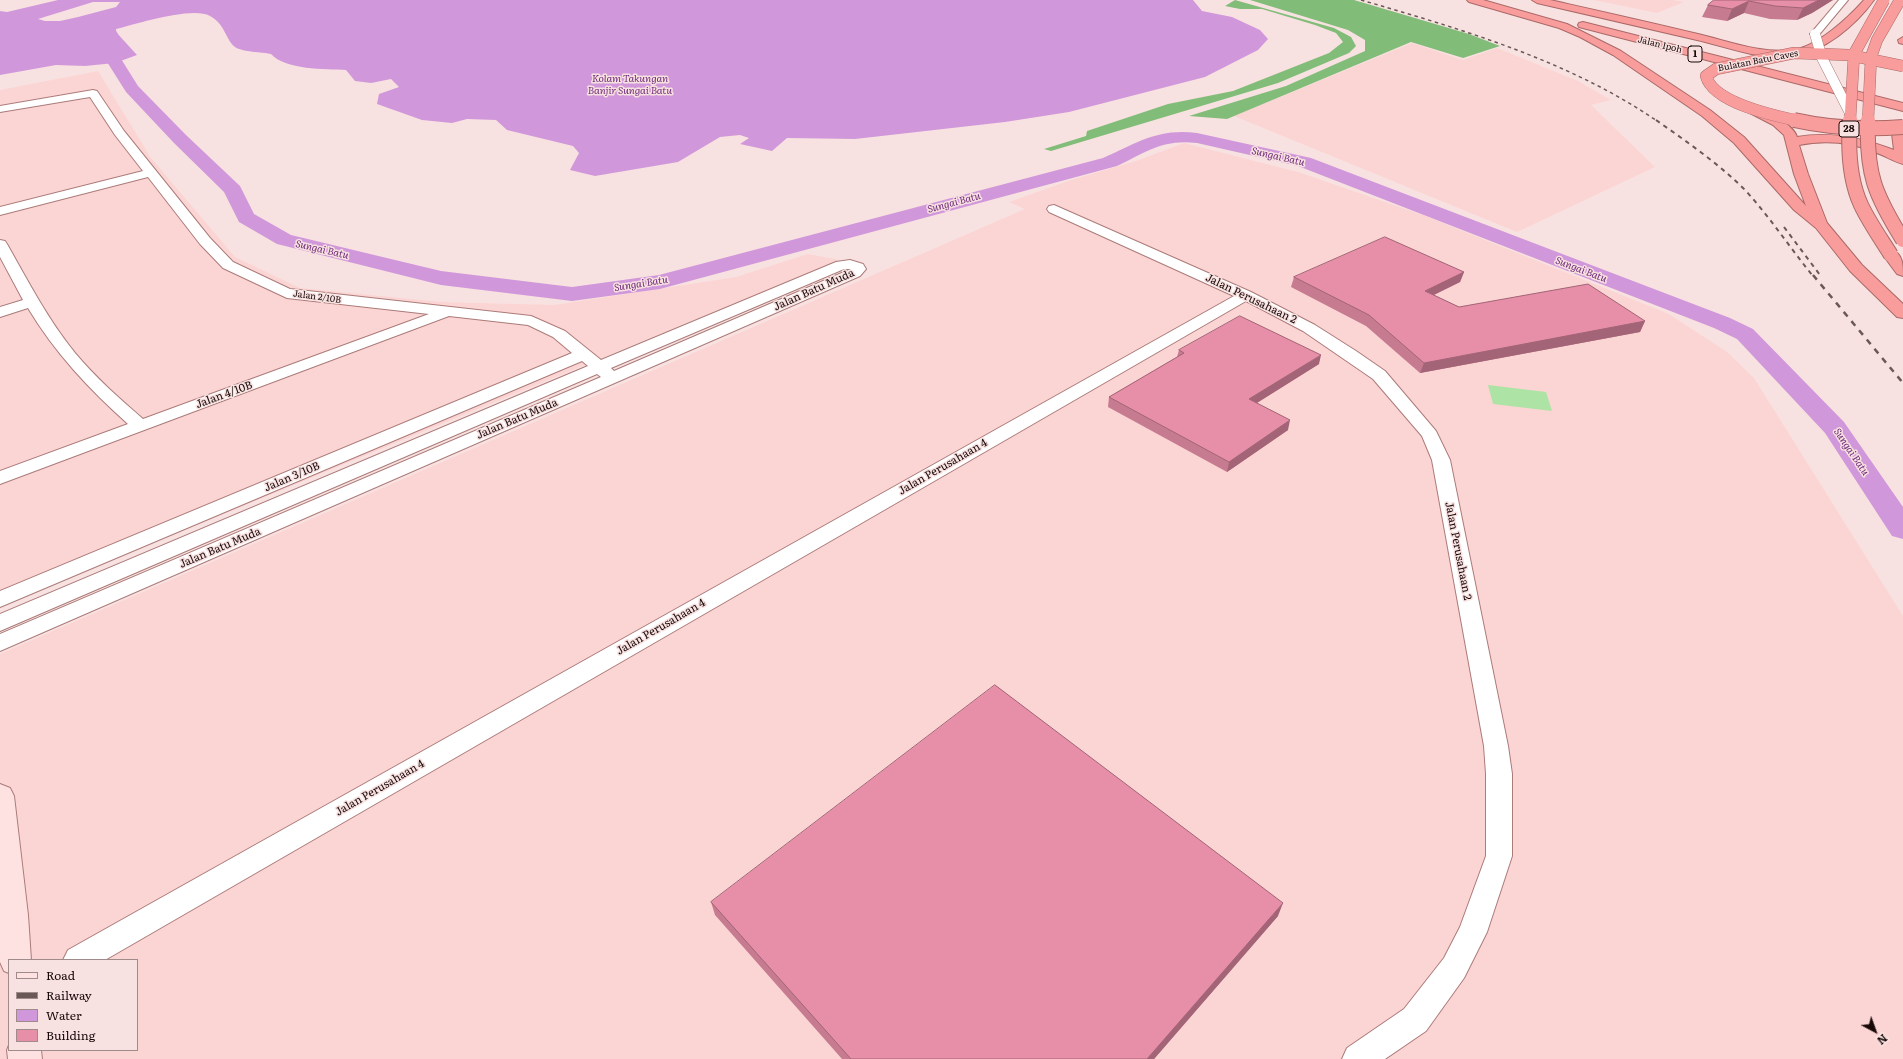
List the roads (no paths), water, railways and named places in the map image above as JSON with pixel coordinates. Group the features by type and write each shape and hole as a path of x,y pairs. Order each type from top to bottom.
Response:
{"highway":[{"path":"1472,0 1703,65 1714,65 1757,54 1706,42 1683,34"},
{"name":"Jalan Ipoh","path":"1486,0 1903,107"},
{"name":"Jalan Ipoh","path":"1509,0 1903,101"},
{"path":"1537,0 1759,51 1794,53 1813,46 1824,39 1852,17 1869,0"},
{"name":"28","path":"1884,0 1862,37 1854,54 1848,147 1854,185 1861,205 1891,255 1903,271"},
{"name":"28","path":"1900,0 1877,40 1871,57 1867,150 1870,177 1903,240"},
{"path":"1563,26 1617,53 1706,113 1739,140 1799,207 1821,225 1856,268 1903,313"},
{"path":"1723,43 1776,48 1813,46"},
{"name":"Bulatan Batu Caves","path":"1903,66 1836,54 1794,53 1716,69 1701,70 1707,81 1717,93 1752,109 1796,121 1833,127 1860,130 1903,127"},
{"path":"1683,59 1701,70"},
{"path":"1752,109 1784,128 1790,134 1806,188 1821,225"},
{"path":"1903,127 1898,134 1903,160"},
{"path":"1792,142 1812,138 1857,141 1875,146 1903,160"}],"street":[{"path":"1844,0 1815,34 1822,58 1850,113"},
{"name":"Jalan 2/10B","path":"0,109 93,93 119,133 150,174 205,241 228,265 287,293 531,321 558,334 606,372"},
{"path":"0,211 150,174"},
{"name":"Jalan Perusahaan 2","path":"1054,209 1246,295 1309,328 1379,375 1433,440 1441,460 1496,746 1499,774 1499,856 1473,932 1454,968 1415,1020 1358,1059"},
{"path":"0,244 32,302 61,346 95,386 140,426"},
{"name":"Jalan Batu Muda","path":"0,623 606,372 855,273 859,269 858,267 850,264 841,266 606,372 0,643"},
{"name":"Jalan Perusahaan 4","path":"80,959 1246,295"},
{"path":"0,312 32,302"},
{"name":"Jalan 4/10B","path":"0,478 447,312"},
{"name":"Jalan 3/10B","path":"0,599 584,354"},
{"path":"0,796 13,915 15,959"}],"water":[{"name":"Kolam Takungan Banjir Sungai Batu","path":"58,0 1193,0 1202,11 1232,17 1260,30 1268,39 1258,50 1205,77 1069,112 1005,122 855,139 787,138 772,151 740,144 749,138 740,135 720,137 678,162 595,176 570,170 579,153 573,146 507,130 496,120 467,119 452,123 422,120 377,104 379,94 399,87 391,79 371,83 355,81 346,70 317,69 295,66 277,59 271,54 238,49 232,44 215,20 202,13 178,14 116,29 116,32 137,55 115,63 85,66 56,65 0,75 0,11 7,12","holes":["93,2 120,2 116,7 60,21 45,21 38,19"]}],"waterway":[{"name":"Sungai Batu","path":"108,28 117,45 110,54 132,89 180,139 233,190 246,218 284,240 441,278 572,294 660,282 1110,162 1156,140 1180,136 1197,138 1304,162 1722,323 1745,334 1835,428 1903,529"}],"railway":[{"path":"1361,0 1476,35 1551,64 1588,81 1657,121"},
{"path":"1656,120 1691,145 1735,180 1763,211 1813,276"},
{"path":"1784,227 1820,275"},
{"path":"1813,275 1903,383"}]}
